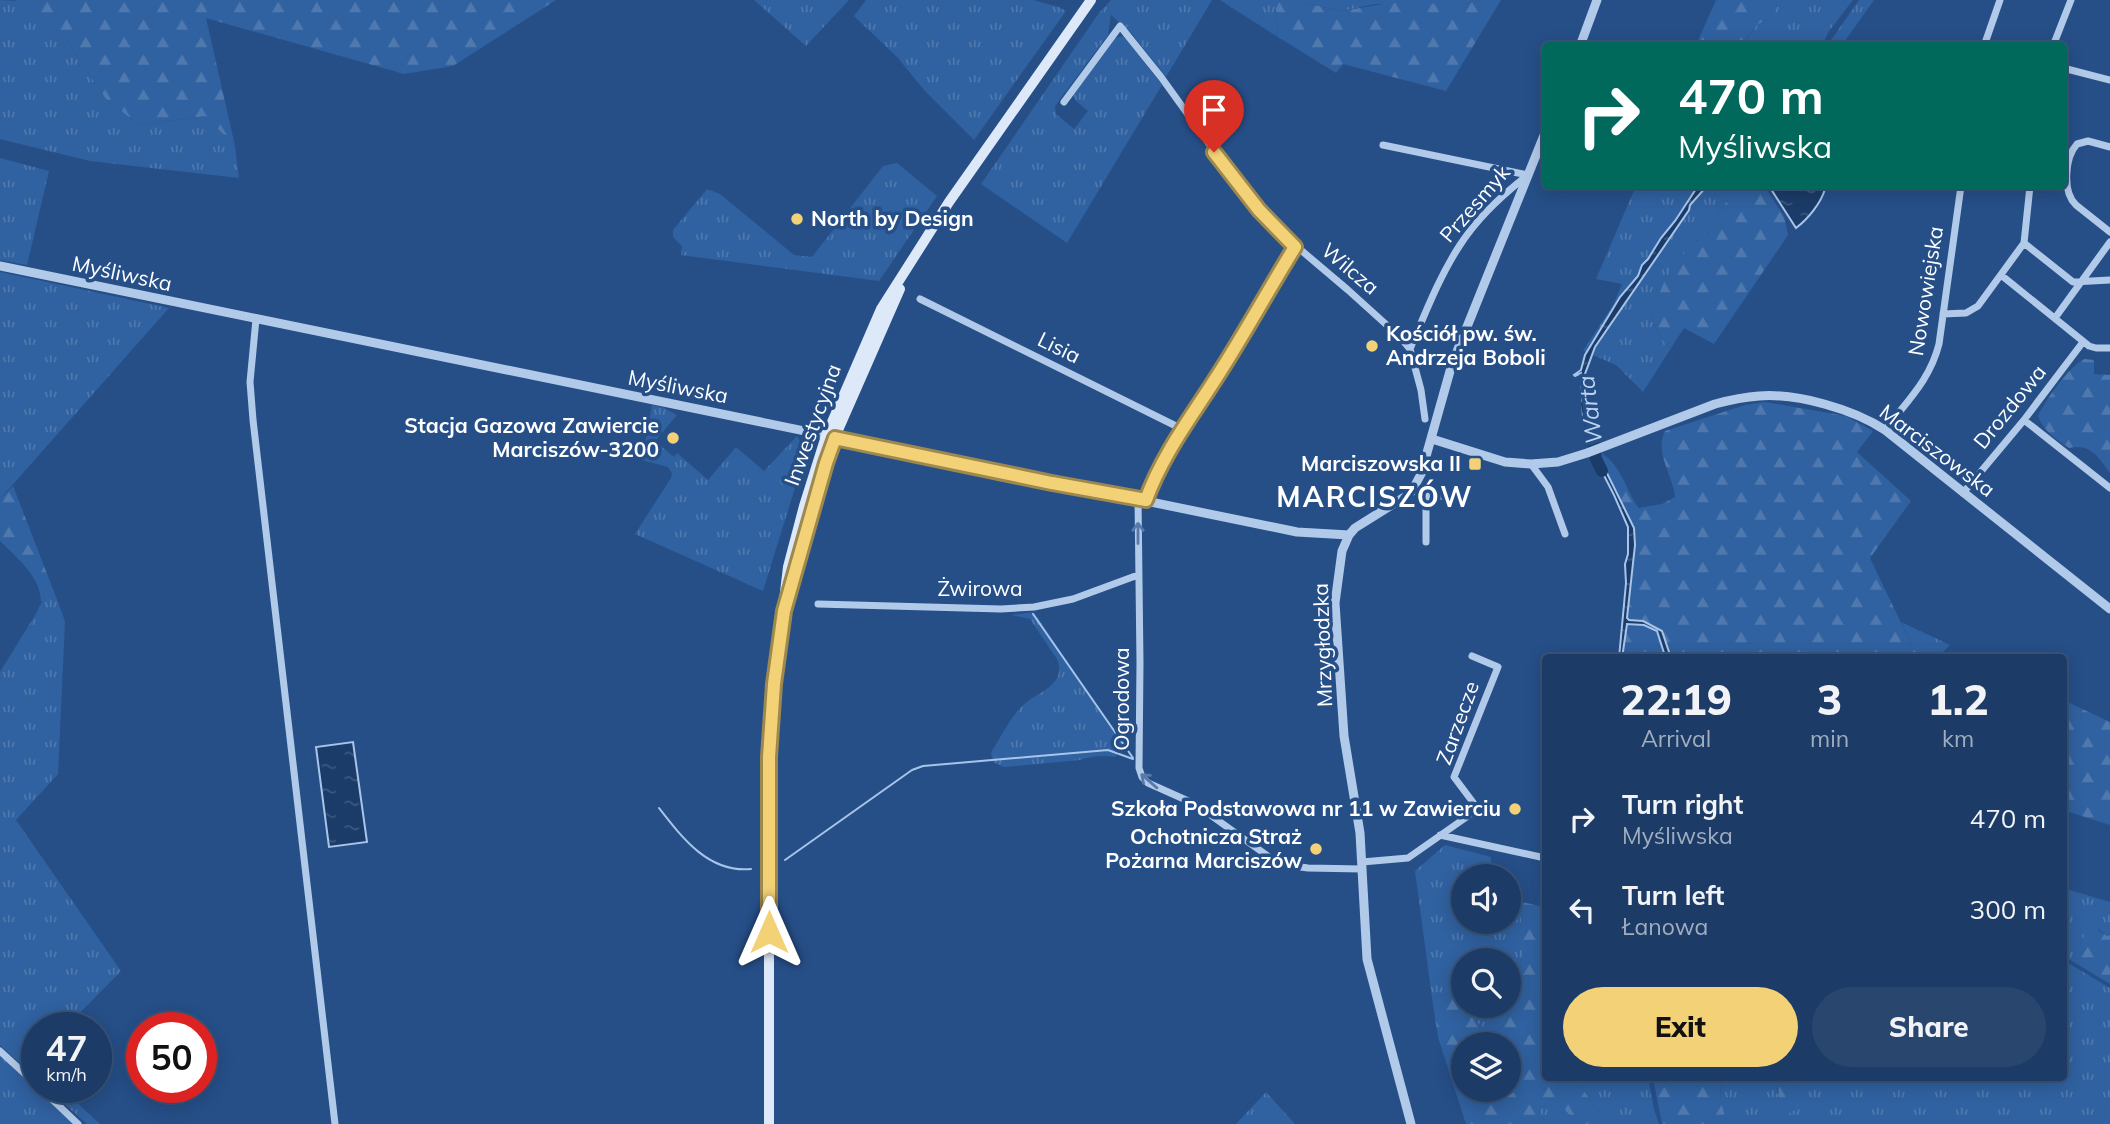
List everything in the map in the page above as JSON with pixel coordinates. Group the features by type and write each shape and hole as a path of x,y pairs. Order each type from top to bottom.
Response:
{"main road":[{"name":"Inwestycyjna","path":"769,1124 769,757 774,684 790,556 804,506 830,437 911,264 949,202 1091,0"}],"street":[{"path":"1581,42 1597,0"},
{"path":"1985,42 2000,0"},
{"path":"2055,42 2071,0"},
{"name":"Wilcza","path":"1064,102 1120,26 1161,77 1238,184 1276,229 1348,290 1410,349"},
{"path":"2067,69 2110,80"},
{"path":"1349,535 1412,491 1421,474 1452,364 1542,140"},
{"path":"2110,147 2088,141 2077,144 2070,154 2067,190 2071,200 2110,232"},
{"name":"Przesmyk","path":"1382,145 1528,175"},
{"name":"Przesmyk","path":"1410,349 1449,263 1462,242 1499,199 1528,175"},
{"name":"Nowowiejska","path":"1885,430 1932,368 1939,344 1961,189"},
{"path":"1943,314 1966,313 1978,306 2024,243 2030,189"},
{"path":"2055,318 2110,242"},
{"path":"2024,243 2073,282 2110,280"},
{"path":"1142,500 1182,429 1218,376 1295,247"},
{"name":"Myśliwska","path":"0,267 1297,532 1349,535"},
{"path":"2001,275 2038,310 2055,318 2083,342 2096,348 2110,348"},
{"name":"Lisia","path":"920,299 1182,429"},
{"path":"256,319 250,372 253,420 335,1124"},
{"name":"Drozdowa","path":"1963,492 2024,420 2083,342"},
{"path":"1410,349 1421,390 1425,419"},
{"name":"Marciszowska","path":"1432,439 1505,462 1558,462 1736,398 1783,396 1832,407 1865,418 1885,430 2110,609"},
{"path":"2024,420 2110,488"},
{"path":"1531,464 1548,487 1565,534"},
{"path":"1412,491 1452,498"},
{"path":"1426,494 1426,541"},
{"name":"Ogrodowa","path":"1142,500 1138,575 1139,768 1142,777 1161,790 1203,809 1279,864 1290,867 1362,866"},
{"name":"Mrzygłodzka","path":"1349,535 1339,562 1335,609 1344,736 1360,833 1367,959 1410,1124"},
{"name":"Żwirowa","path":"818,604 1001,609 1034,607 1073,599 1138,575"},
{"name":"Zarzecze","path":"1439,836 1478,809 1454,777 1497,667 1472,656"},
{"path":"1362,866 1408,858 1439,836 1542,857"},
{"path":"0,1051 21,1070"},
{"path":"56,1103 78,1124"}],"green space":[{"path":"0,0 18,1 67,41 106,99 139,125 205,116 235,146 239,178 90,161 0,139"},
{"path":"15,0 556,0 453,66 404,74 206,18 235,146 205,116 139,125 106,99 67,41"},
{"path":"754,0 849,0 806,46"},
{"path":"866,0 1033,0 1066,11 974,140 925,91 897,57 854,16"},
{"path":"1111,0 1212,0 1166,77 1132,34 1111,15 1108,35 1055,106 1056,114 1074,129 1088,111 1073,95 1115,38 1123,36 1162,85 1067,243 981,184 1099,13"},
{"path":"1220,0 1280,0 1276,8 1278,37"},
{"path":"1280,0 1301,0 1342,11 1389,3 1465,4 1501,0 1446,91 1343,64 1336,73 1278,37 1276,8"},
{"path":"1301,0 1482,0 1465,4 1375,4 1342,11"},
{"path":"1716,0 1775,0 1777,7 1743,42 1697,42"},
{"path":"1775,0 1853,0 1824,42 1744,42 1758,24 1767,20 1777,7"},
{"path":"1859,0 1874,0 1844,42 1830,42"},
{"path":"0,158 49,171 27,265 0,260"},
{"path":"897,163 937,196 879,281 681,255 682,246 673,237 673,230 707,189 720,194 794,255 812,257 883,166"},
{"path":"1635,189 1696,189 1648,260 1643,263 1638,276 1620,297 1587,352 1583,351 1613,305 1622,284 1596,279"},
{"path":"1704,189 1735,189 1719,213 1716,227 1690,246 1652,311 1657,331 1671,348 1643,392 1616,365 1593,355 1595,347 1690,205"},
{"path":"1735,189 1766,189 1784,216 1788,235 1714,344 1684,328 1671,348 1657,331 1652,311 1674,265 1690,246 1716,227 1719,213"},
{"path":"0,272 169,308 0,499"},
{"path":"2084,359 2094,360 2094,374 2110,375 2110,473 2093,452 2083,447 2069,448 2055,438 2043,426 2038,416 2058,384"},
{"path":"1765,402 1846,416 1873,431 1857,452 1911,501 1870,558 1918,654 1670,654 1662,631 1643,621 1627,618 1635,545 1630,519 1598,455 1600,452 1607,457 1617,469 1639,508 1662,504 1675,497 1663,456 1662,439 1665,431 1745,405"},
{"path":"652,405 677,415 655,441 674,457 677,453 708,480 736,447 764,471 797,436 806,452 763,591 635,534 672,473 668,467 642,460"},
{"path":"13,486 51,584 48,596 41,602 33,576 0,541 0,499"},
{"path":"51,584 65,621 58,774 16,820 121,971 81,1012 21,1012 21,1064 0,1045 0,672"},
{"path":"1034,612 1124,746 1115,757 1097,756 1004,767 993,762 991,753 1013,717 1025,703 1052,684 1058,675 1057,659 1030,619 1011,615"},
{"path":"1901,622 1950,645 1941,654 1918,654"},
{"path":"1626,623 1644,625 1657,631 1666,654 1622,654"},
{"path":"2067,702 2110,722 2110,825 2067,811"},
{"path":"1445,845 1491,857 1491,864 1451,864 1451,934 1521,934 1521,919 1522,958 1521,963 1521,948 1451,948 1451,994 1432,998 1415,871"},
{"path":"2067,889 2110,902 2110,935 2107,936 2099,929 2080,948 2077,964 2067,958"},
{"path":"1521,902 1542,906 1542,1081 1577,1081 1607,1124 1576,1124 1560,1103 1551,1099 1539,1111 1547,1124 1466,1124 1459,1102 1521,1102 1521,1032 1495,1032 1508,1018 1521,1018"},
{"path":"2093,926 2107,936 2110,935 2110,984 2077,964 2083,938"},
{"path":"2067,962 2110,988 2110,1124 1727,1124 1721,1101 1720,1081 1777,1081 1777,1094 1799,1088 1797,1081 2067,1081"},
{"path":"1449,993 1451,1018 1473,1018 1487,1030 1495,1032 1451,1032 1451,1077 1438,1037 1432,998"},
{"path":"1473,1018 1508,1018 1495,1032"},
{"path":"0,1055 21,1075 21,1103 51,1103 73,1124 0,1124"},
{"path":"1577,1081 1649,1081 1659,1124 1607,1124"},
{"path":"1654,1081 1720,1081 1721,1101 1727,1124 1662,1124"},
{"path":"1777,1081 1797,1081 1800,1100 1792,1112 1786,1114 1779,1107"},
{"path":"1266,1092 1295,1124 1236,1124"},
{"path":"1551,1099 1560,1103 1576,1124 1547,1124 1539,1111"},
{"path":"63,1103 77,1103 100,1124 87,1124"}],"water":[{"path":"1696,189 1704,189 1690,205 1595,347 1585,374 1589,410 1593,417 1583,418 1581,373 1574,375 1581,370 1585,355 1620,297 1638,276 1642,265"},
{"path":"1771,189 1825,189 1814,210 1796,228"},
{"path":"1598,455 1634,528 1635,545 1627,618 1643,621 1662,631 1670,654 1664,654 1657,631 1644,625 1627,624 1623,654 1619,654 1628,527 1594,456"},
{"path":"353,742 367,842 329,847 316,747"}],"waterway":[{"name":"Warta","path":"1587,404 1596,459 1602,471"},
{"path":"1033,614 1133,758"},
{"path":"785,860 912,770 923,766 1108,750 1133,759"},
{"path":"659,808 688,842 710,860 722,866 751,869"}],"place":[{"name":"North by Design","path":"797,219"},
{"name":"Kościół pw. św. Andrzeja Boboli","path":"1372,346"},
{"name":"Stacja Gazowa Zawiercie Marciszów-3200","path":"673,438"},
{"name":"Marciszowska II","path":"1475,464"},
{"name":"Szkoła Podstawowa nr 11 w Zawierciu","path":"1515,809"},
{"name":"Ochotnicza Straż Pożarna Marciszów","path":"1316,849"}],"district":[{"name":"MARCISZÓW","path":"1375,497"}],"route":[{"path":"769,932 769,757 774,684 784,611 835,438 1146,500 1151,485 1182,429 1218,376 1295,247 1259,210 1214,152"}]}
